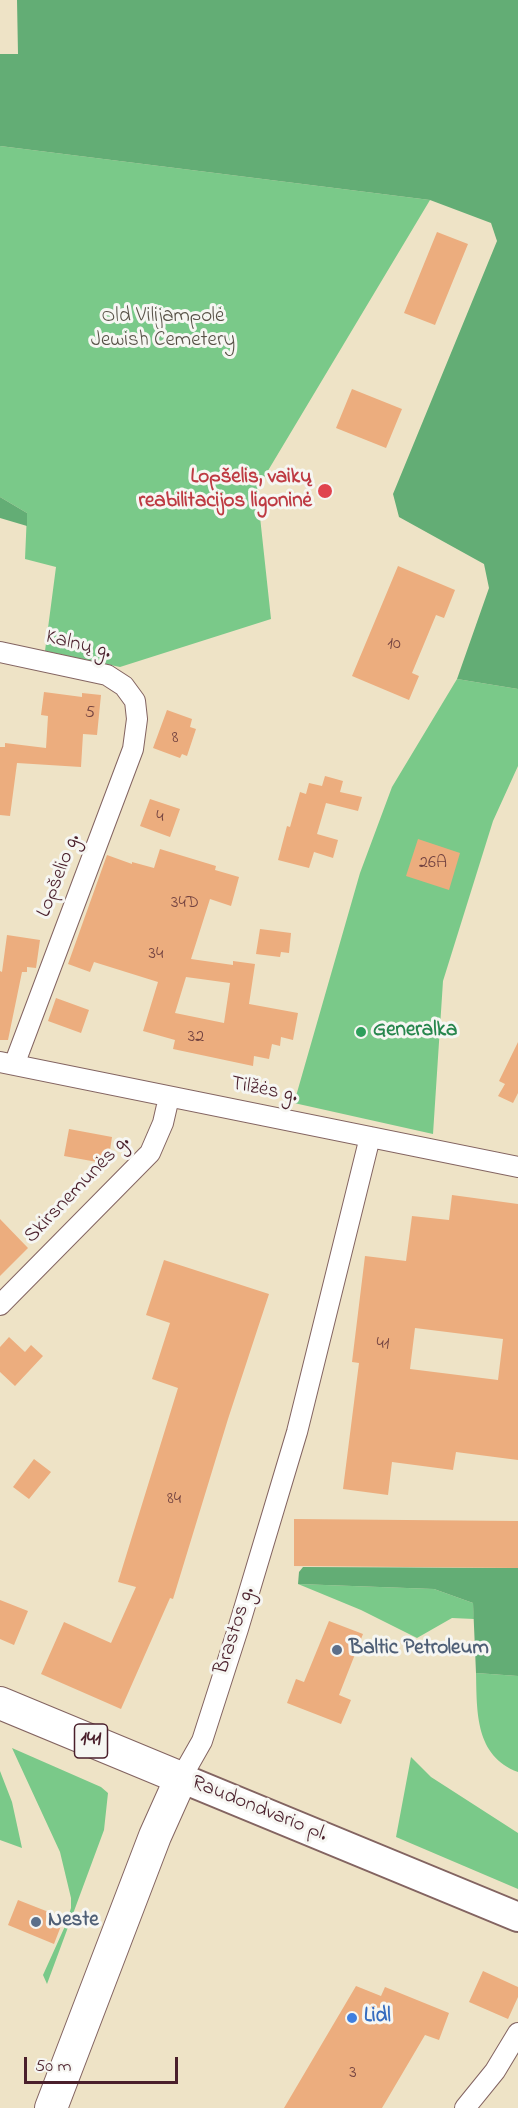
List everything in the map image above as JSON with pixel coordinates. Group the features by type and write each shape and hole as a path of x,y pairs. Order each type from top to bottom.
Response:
{"main road":[{"name":"Raudondvario pl.","path":"0,1703 518,1917"},
{"name":"Brastos g.","path":"51,2108 158,1829 182,1778"}],"street":[{"name":"Kalnų g.","path":"0,652 107,675 124,686 135,701"},
{"name":"Lopšelio g.","path":"7,1064 133,749 137,718 135,701"},
{"name":"Tilžės g.","path":"7,1064 518,1167"},
{"name":"Skirsnemunės g.","path":"0,1305 150,1153 163,1123 169,1096"},
{"name":"Brastos g.","path":"182,1778 202,1741 297,1432 370,1137"},
{"path":"465,2108 495,2071 518,2034"}],"green space":[{"path":"17,0 518,0 518,689 457,679 489,588 484,564 399,517 393,494 497,241 491,223 430,200 0,146 0,54 18,54"},
{"name":"Old Vilijampolė Jewish Cemetery","path":"0,146 430,200 257,489 271,619 120,667 45,651 56,567 25,559 27,513 0,497"},
{"path":"0,497 27,513 27,526 0,518"},
{"path":"457,679 518,689 518,766 493,821 443,981 433,1134 294,1103 360,873 392,787"},
{"path":"303,1567 518,1568 518,1676 476,1673 473,1603 434,1589 298,1584 299,1572"},
{"path":"298,1584 434,1589 473,1603 474,1619 452,1618 417,1638 361,1610"},
{"path":"476,1673 518,1676 518,1772 504,1765 493,1755 486,1744 478,1717"},
{"path":"12,1748 101,1787 108,1793 104,1830 47,1984 43,1975 66,1924 71,1908 71,1898 60,1852"},
{"path":"411,1757 431,1777 518,1833 518,1889 396,1837"},
{"path":"0,1771 12,1802 22,1848 0,1840"}],"building":[{"path":"437,232 468,244 435,325 404,313"},
{"path":"352,389 402,409 386,448 336,428"},
{"path":"398,566 455,590 444,618 436,615 412,673 419,676 409,700 352,676"},
{"path":"44,692 82,697 82,693 101,695 97,735 83,734 81,767 17,763 10,816 0,815 0,747 5,747 5,743 46,748 48,716 41,715"},
{"path":"167,710 192,719 190,727 196,729 187,756 182,754 180,758 153,748"},
{"path":"325,776 343,781 340,792 362,797 358,811 326,803 317,834 338,840 333,858 314,852 309,868 278,860 287,826 290,827 300,792 306,794 309,783 322,786"},
{"path":"150,799 180,809 170,837 140,826"},
{"path":"418,839 460,853 449,890 406,876"},
{"path":"160,849 216,866 215,870 239,877 231,906 210,899 191,959 233,965 233,961 255,964 249,1004 298,1013 293,1040 281,1037 280,1046 272,1044 269,1059 254,1056 253,1066 173,1049 175,1040 143,1031 158,982 94,962 90,972 68,964 107,855 132,864 132,862 154,868","holes":["186,977 230,983 224,1023 175,1013"]},
{"path":"260,929 291,933 289,953 281,952 280,957 256,954"},
{"path":"7,935 40,940 36,968 27,967 27,972 22,972 8,1040 0,1040 0,971 2,972"},
{"path":"56,998 89,1010 81,1033 48,1021"},
{"path":"518,1042 518,1093 513,1103 498,1096 505,1084 499,1081"},
{"path":"69,1129 112,1137 108,1164 64,1156"},
{"path":"452,1195 518,1204 518,1460 456,1452 453,1470 392,1462 388,1495 343,1489 359,1363 352,1362 365,1256 406,1261 412,1216 449,1220","holes":["415,1328 503,1339 498,1380 410,1369"]},
{"path":"0,1219 28,1248 0,1276"},
{"path":"164,1260 269,1294 173,1599 170,1598 121,1709 41,1674 64,1622 111,1643 136,1587 118,1582 178,1388 152,1379 170,1323 146,1315"},
{"path":"9,1337 25,1352 31,1345 43,1356 15,1386 0,1372 0,1347"},
{"path":"34,1459 51,1472 29,1499 13,1487"},
{"path":"294,1519 518,1521 518,1568 294,1566"},
{"path":"0,1600 28,1611 14,1645 0,1639"},
{"path":"329,1621 363,1634 339,1695 351,1700 341,1724 287,1703 296,1679 304,1682"},
{"path":"18,1900 64,1918 54,1944 8,1925"},
{"path":"483,1971 518,1987 518,1997 508,2019 469,2002"},
{"path":"356,1986 381,1996 385,1987 449,2013 439,2040 425,2035 382,2108 284,2108"}],"place":[{"name":"Lopšelis, vaikų reabilitacijos ligoninė","path":"325,491"},
{"name":"Generalka","path":"361,1032"},
{"name":"Baltic Petroleum","path":"337,1650"},
{"name":"Neste","path":"36,1922"},
{"name":"Lidl","path":"352,2018"}]}
